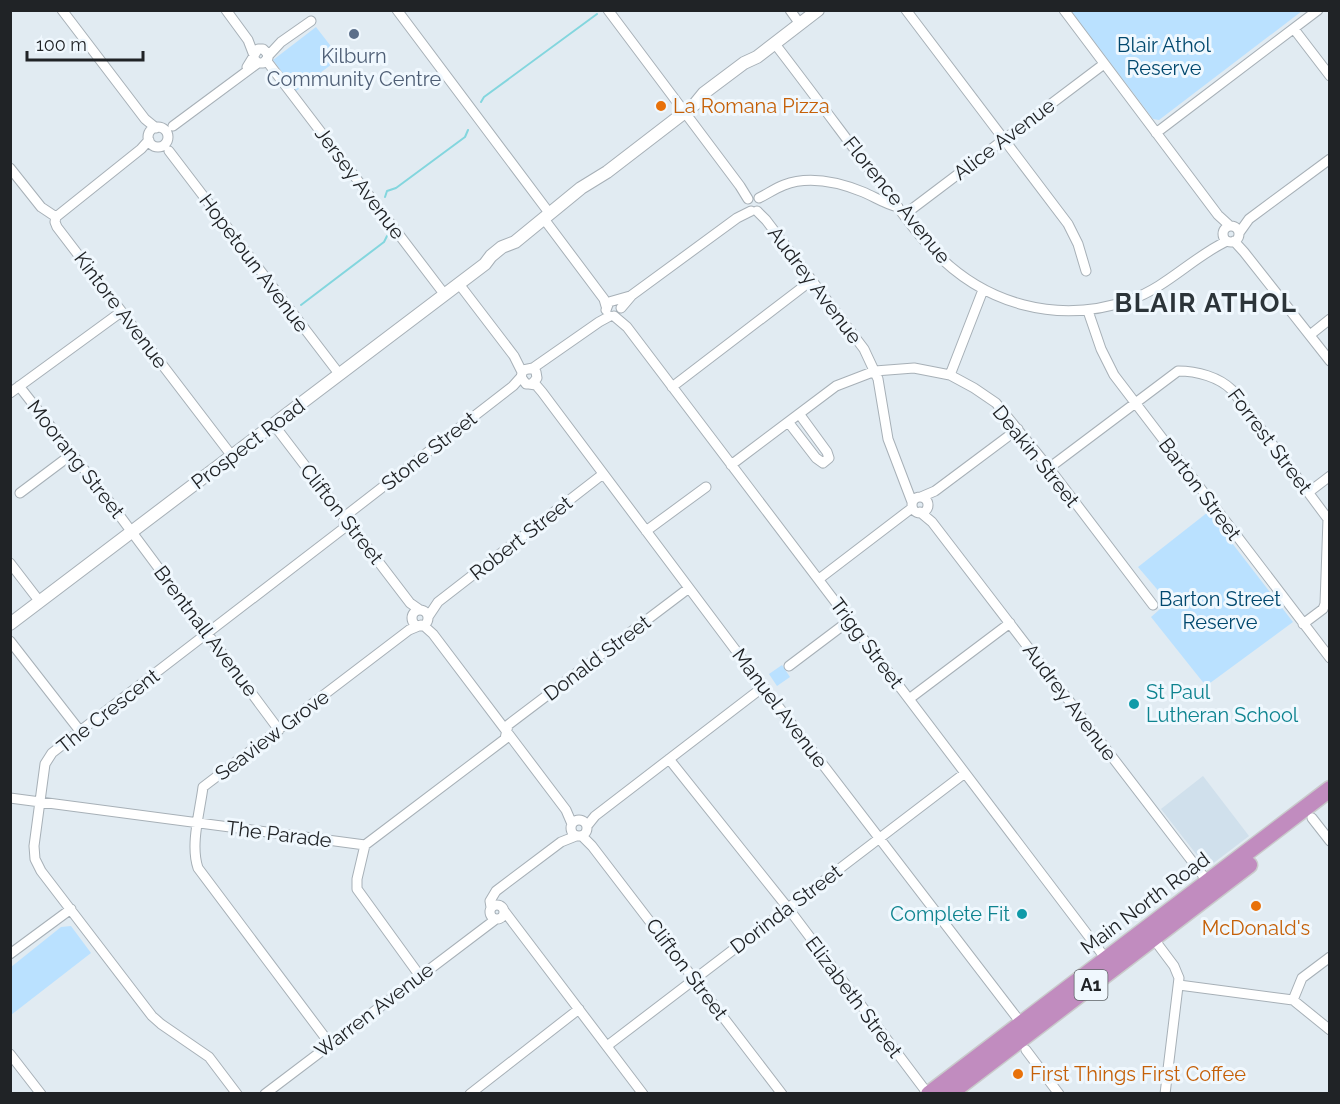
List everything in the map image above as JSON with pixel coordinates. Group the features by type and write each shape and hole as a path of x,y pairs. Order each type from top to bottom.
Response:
{"highway":[{"name":"Main North Road","path":"1309,813 1329,789"},
{"name":"Main North Road","path":"949,1094 1150,933 1309,813 1329,804"},
{"name":"Main North Road","path":"928,1094 1023,1037 1106,959 1150,933"}],"main road":[{"name":"Prospect Road","path":"10,624 446,295 485,264 502,247 515,242 580,188 607,172 690,108 704,93 744,63 775,44 818,10"}],"street":[{"path":"62,10 160,136"},
{"name":"Jersey Avenue","path":"225,10 446,295"},
{"name":"Trigg Street","path":"397,10 599,292 1106,959"},
{"name":"Audrey Avenue","path":"608,10 690,108 740,186 864,349 875,371 888,439 906,487 1211,887"},
{"path":"790,10 800,24"},
{"path":"906,10 1068,224 1078,244 1086,271"},
{"path":"1064,10 1244,252 1329,361"},
{"path":"1156,133 1318,10"},
{"path":"56,217 141,149 243,73 260,56 311,21"},
{"path":"1294,29 1329,76"},
{"name":"Florence Avenue","path":"775,44 931,249 964,278 983,290 1024,306 1088,311 1132,299 1169,280 1329,159"},
{"name":"Alice Avenue","path":"901,211 1004,140 1104,64"},
{"name":"Hopetoun Avenue","path":"160,136 169,151 340,375"},
{"name":"Kintore Avenue","path":"10,168 40,207 56,217 57,227 232,456"},
{"name":"Stone Street","path":"344,517 613,309 784,185 807,180 822,180 862,192 901,211"},
{"path":"672,387 812,280"},
{"name":"Manuel Avenue","path":"459,284 763,687 880,837 1023,1037 1059,1094"},
{"path":"950,375 983,290"},
{"name":"Barton Street","path":"1088,311 1105,358 1114,375 1329,658"},
{"path":"10,393 121,312"},
{"path":"1310,335 1329,319"},
{"name":"Deakin Street","path":"731,465 836,386 875,371 914,368 950,375 974,388 996,404 1049,468 1153,605"},
{"name":"Forrest Street","path":"1049,468 1178,371 1188,371 1222,380 1232,390 1328,519 1327,604 1304,624"},
{"name":"Moorang Street","path":"19,386 132,532"},
{"path":"789,423 816,458 823,463 829,458 827,452 800,415"},
{"name":"Clifton Street","path":"274,426 782,1094"},
{"path":"819,579 1018,429"},
{"path":"20,493 72,454"},
{"name":"Robert Street","path":"421,618 438,602 603,474"},
{"path":"1309,492 1329,476"},
{"path":"646,531 706,486"},
{"name":"The Crescent","path":"237,1094 209,1057 152,1016 41,871 35,859 34,846 45,764 52,753 343,529 344,517"},
{"name":"Brentnall Avenue","path":"132,532 279,729"},
{"path":"10,563 40,602"},
{"name":"Donald Street","path":"506,730 508,725 689,588"},
{"name":"Seaview Grove","path":"330,1044 198,868 195,860 197,824 203,787 409,630 421,618"},
{"path":"789,666 850,620"},
{"path":"909,699 1010,623"},
{"path":"10,641 80,731"},
{"path":"643,1094 513,924 497,913 499,889 763,687"},
{"path":"420,976 357,889 365,844 505,739 506,730"},
{"name":"Elizabeth Street","path":"669,759 788,908 928,1094"},
{"name":"Dorinda Street","path":"607,1046 965,773"},
{"name":"The Parade","path":"10,798 365,844"},
{"path":"1309,813 1329,841"},
{"path":"10,954 71,909"},
{"name":"Warren Avenue","path":"265,1094 484,927 497,913"},
{"path":"1150,933 1177,971 1179,985 1165,1094"},
{"path":"1293,1000 1302,978 1329,957"},
{"path":"1179,985 1293,1000 1329,1030"},
{"path":"470,1094 579,1009"},
{"path":"10,1054 41,1094"}],"shaded area":[{"path":"1203,776 1249,836 1207,868 1161,809"}],"green space":[{"name":"Blair Athol Reserve","path":"1071,11 1302,11 1159,120 1153,119"},
{"path":"316,27 340,58 296,91 273,60"},
{"name":"Barton Street Reserve","path":"1208,512 1293,622 1206,686 1151,617 1168,602 1138,567"},
{"path":"782,665 790,677 777,686 769,674"},
{"path":"71,926 91,953 11,1015 11,967 61,927"}],"waterway":[{"path":"481,102 484,97 597,14"},
{"path":"385,197 387,191 396,188 465,137 468,130"},
{"path":"301,305 384,242 387,236"}],"place":[{"name":"Kilburn Community Centre","path":"354,34"},
{"name":"La Romana Pizza","path":"661,106"},
{"name":"St Paul Lutheran School","path":"1134,704"},
{"name":"McDonald's","path":"1256,906"},
{"name":"Complete Fit","path":"1022,914"},
{"name":"First Things First Coffee","path":"1018,1074"}],"district":[{"name":"BLAIR ATHOL","path":"1206,303"}]}
